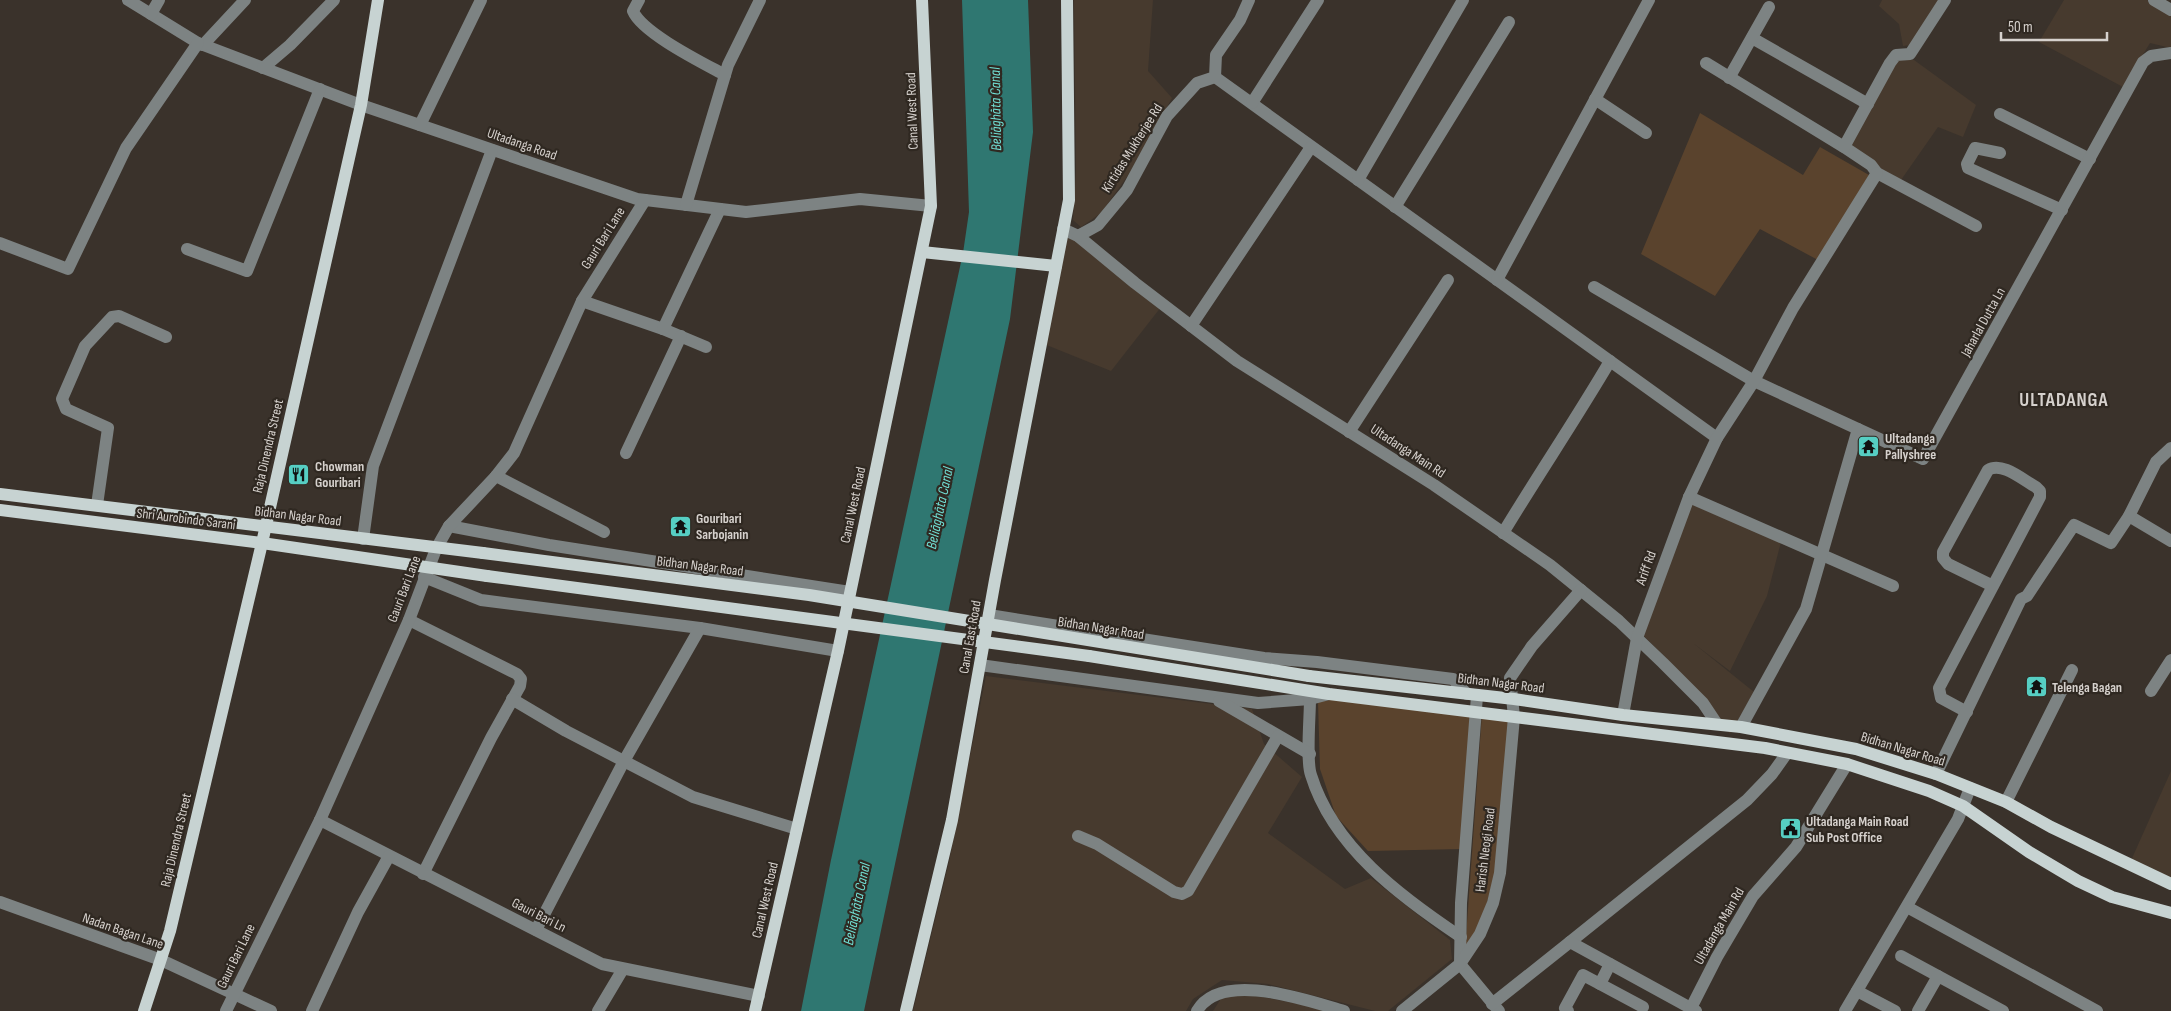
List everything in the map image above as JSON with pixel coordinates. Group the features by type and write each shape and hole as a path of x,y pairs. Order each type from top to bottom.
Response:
{"main road":[{"name":"Raja Dinendra Street","path":"144,1011 170,931 266,527 361,105 378,0"},
{"name":"Canal West Road","path":"755,1011 838,651 926,252 931,206 922,0"},
{"name":"Canal East Road","path":"906,1011 952,820 1051,265 1063,229 1068,200 1067,0"},
{"path":"926,252 1051,265"},
{"name":"Bidhan Nagar Road","path":"0,494 809,595 1309,676 1514,699 1622,715 1741,727 1856,750 1936,774 2006,802 2051,827 2171,884"},
{"name":"Shri Aurobindo Sarani","path":"0,510 262,543 426,572 487,576 1089,656 1308,695"},
{"path":"1308,695 1329,694 1514,717 1787,752 1847,764 1929,790 1963,806 2029,852 2078,882 2112,897 2171,913"}],"street":[{"name":"Ultadanga Road","path":"128,0 201,44 263,68 361,105 645,200 746,212 860,199 931,206"},
{"path":"151,14 159,0"},
{"path":"0,243 68,269 126,148 201,44 245,0"},
{"path":"263,68 290,46 334,0"},
{"path":"420,125 482,0"},
{"path":"639,0 634,11 636,18 666,42 724,75"},
{"path":"686,205 724,75 760,0"},
{"path":"1249,0 1240,20 1216,55 1215,77 1717,438"},
{"path":"1252,103 1318,0"},
{"path":"1358,180 1463,0"},
{"path":"1496,280 1649,0"},
{"path":"1844,147 1890,63 1896,56 1910,54 1945,0"},
{"path":"2154,0 2171,10"},
{"path":"1729,78 1769,7"},
{"path":"1395,207 1509,22"},
{"path":"1752,38 1868,104"},
{"name":"Jaharlal Dutta Ln","path":"1594,286 1754,381 1923,459 1927,455 2143,62 2151,56 2171,53"},
{"path":"1706,63 1844,147 1871,165 1877,173 1976,226"},
{"name":"Kirtidas Mukherjee Rd","path":"1078,236 1098,225 1127,190 1167,116 1197,83 1215,77"},
{"path":"187,249 247,271 320,90"},
{"path":"1595,99 1646,133"},
{"path":"2000,114 2090,159"},
{"path":"1191,326 1311,147"},
{"path":"2000,153 1975,148 1967,164 1968,168 2062,210"},
{"path":"363,539 373,466 492,150"},
{"name":"Ariff Rd","path":"1622,715 1637,638 1689,497 1717,438 1754,381 1793,308 1877,173"},
{"name":"Gauri Bari Lane","path":"226,1011 320,820 409,620 436,549 449,526 496,476 514,453 582,301 645,200"},
{"path":"663,329 720,209"},
{"name":"Ultadanga Main Rd","path":"1063,229 1078,236 1135,284 1237,361 1434,485 1550,565 1637,638 1703,703 1717,724"},
{"path":"1349,432 1448,280"},
{"path":"582,301 663,329 706,347"},
{"path":"97,505 108,428 66,409 62,399 85,346 112,317 119,316 166,337"},
{"path":"626,453 681,336"},
{"path":"1503,533 1537,476 1582,410 1610,361"},
{"path":"1741,727 1806,609 1858,429"},
{"path":"1936,774 2021,599 2027,596 2074,525 2111,543 2129,516 2156,462 2171,448"},
{"path":"1966,712 1941,698 1940,688 2040,497 2040,491 2036,487 2000,468 1993,467 1988,470 1943,552 1943,558 1948,564 1993,586"},
{"path":"496,476 604,532"},
{"path":"1689,497 1756,528 1823,554 1893,586"},
{"path":"2129,516 2171,541"},
{"path":"449,526 549,545 850,592"},
{"path":"426,572 481,600 700,628 838,651"},
{"name":"Harish Neogi Road","path":"1402,1011 1460,964 1480,934 1493,903 1500,873 1514,717 1512,675 1532,646 1581,590"},
{"path":"989,615 1264,658 1317,662 1453,679 1472,695 1476,713 1461,903 1460,964 1495,1007 1570,942 1746,800 1772,774 1787,752"},
{"path":"409,620 517,674 521,678 520,686 423,874"},
{"path":"536,930 624,761 700,628"},
{"path":"2151,691 2171,660"},
{"path":"980,665 1258,703 1308,695 1310,774 1330,820 1374,870 1431,917 1461,937"},
{"path":"2006,802 2072,670"},
{"path":"1212,697 1310,754"},
{"path":"512,699 693,797 797,829"},
{"path":"1078,836 1097,844 1174,892 1182,894 1188,891 1278,736"},
{"name":"Ultadanga Main Rd","path":"1693,1010 1717,957 1753,896 1796,847 1847,764"},
{"path":"1845,1011 1958,819 1970,788"},
{"name":"Gauri Bari Ln","path":"320,820 602,964 759,996"},
{"path":"312,1011 358,912 389,856"},
{"name":"Nadan Bagan Lane","path":"0,902 161,960 271,1011"},
{"path":"1907,907 2097,1011"},
{"path":"1570,942 1693,1010"},
{"path":"1900,956 2003,1011"},
{"path":"1600,984 1610,964"},
{"path":"598,1011 623,969"},
{"path":"1568,1011 1565,1008 1583,975 1644,1009 1652,987"},
{"path":"1918,1011 1938,976"},
{"path":"1196,1011 1218,992 1248,990 1296,997 1344,1011"},
{"path":"1857,991 1895,1011"}],"shaded area":[{"path":"1074,0 1153,0 1148,71 1172,98 1131,171 1101,213 1081,227 1073,220 1076,170"},
{"path":"1882,0 1939,0 1911,45 1903,46 1899,24 1879,6"},
{"path":"2064,0 2147,0 2171,14 2171,48 2150,43 2123,87 2039,42"},
{"path":"1896,59 1914,60 1976,105 1963,137 1938,127 1901,180 1878,168 1849,144"},
{"path":"1700,113 1803,175 1820,147 1869,175 1818,260 1760,229 1715,296 1641,254"},
{"path":"1067,236 1074,238 1161,307 1111,371 1044,344"},
{"path":"1691,504 1781,542 1767,596 1730,671 1693,643 1754,692 1730,734 1707,700 1642,634"},
{"path":"986,676 1252,709 1264,744 1302,777 1268,833 1345,889 1371,878 1450,940 1452,959 1388,1011 1375,1011 1268,984 1222,980 1193,999 1186,1011 913,1011 949,862"},
{"path":"1343,698 1472,714 1463,849 1368,851 1336,816 1320,769 1318,702"},
{"path":"1482,714 1509,716 1499,859 1481,924 1465,951"},
{"path":"2171,771 2171,886 2129,865"},
{"path":"1247,994 1335,1011 1213,1011 1222,997"}],"water":[{"name":"Beliāghāta Canal","path":"962,0 1028,0 1033,132 1010,319 864,1011 801,1011 831,860 963,253 969,212"}],"place":[{"name":"Ultadanga Pallyshree","path":"1869,446"},
{"name":"Chowman Gouribari","path":"299,474"},
{"name":"Gouribari Sarbojanin","path":"680,526"},
{"name":"Telenga Bagan","path":"2036,687"},
{"name":"Ultadanga Main Road Sub Post Office","path":"1790,829"}],"district":[{"name":"ULTADANGA","path":"2064,400"}]}
